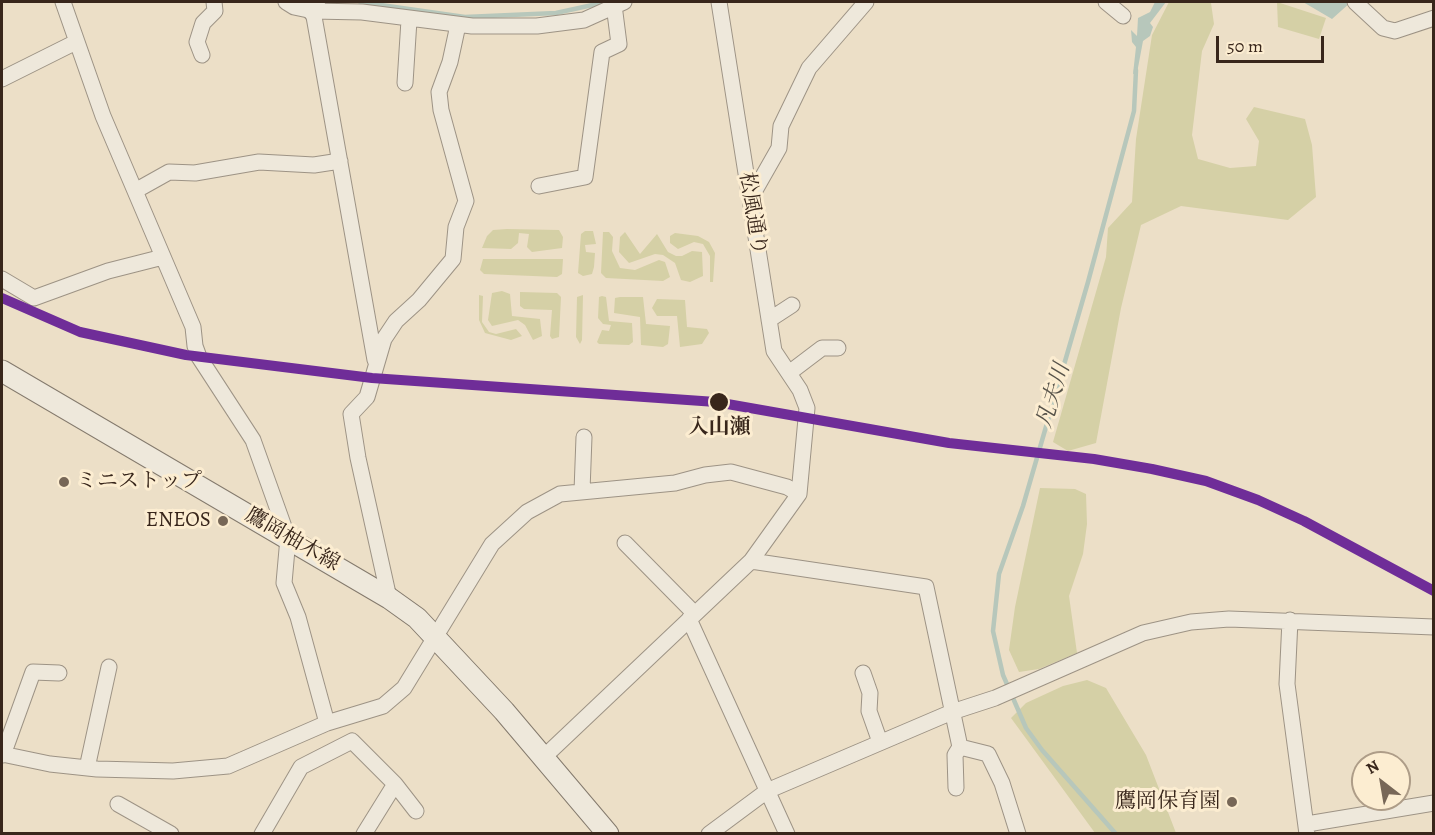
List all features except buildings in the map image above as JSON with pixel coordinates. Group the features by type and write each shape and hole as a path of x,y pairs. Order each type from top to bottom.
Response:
{"main road":[{"name":"鷹岡柚木線","path":"2,371 389,598 417,618 544,757 604,832"}],"street":[{"path":"63,2 76,42 135,191 193,327 195,346 203,365 254,440 288,538 284,583 298,617 327,723"},
{"path":"202,55 198,42 203,23 215,11 214,2"},
{"path":"286,2 294,7 314,6 458,25 537,26 584,20 619,3 619,44 602,52 585,177 539,186"},
{"name":"松風通り","path":"719,2 774,351 789,373 807,408 799,494"},
{"path":"750,200 779,148 781,126 809,68 866,2"},
{"path":"1106,2 1123,16"},
{"path":"1357,3 1383,28 1395,31 1434,18"},
{"path":"314,6 375,361"},
{"path":"405,83 409,20"},
{"path":"389,598 358,458 351,414 368,397 375,361 384,339 396,321 419,300 453,259 456,227 466,201 441,110 439,92 450,62 458,25"},
{"path":"2,78 76,42"},
{"path":"135,191 169,172 195,173 259,162 314,165 340,161"},
{"path":"2,279 34,298 108,271 163,257"},
{"path":"769,320 792,305"},
{"path":"789,373 822,348 838,348"},
{"path":"582,491 584,437"},
{"path":"59,673 33,672 2,754 87,768 173,771 228,766 327,723 383,706 404,688 492,544 526,512 560,494 675,483 705,475 731,472 788,488 799,494 751,561 544,757"},
{"path":"625,543 692,616 787,834"},
{"path":"751,561 926,587 960,747 955,755 956,788"},
{"path":"1290,620 1287,684 1307,829 1434,803"},
{"path":"710,834 767,791 952,712 995,698 1143,633 1191,622 1290,620 1434,627"},
{"path":"87,768 109,667"},
{"path":"862,673 870,693 869,711 880,742"},
{"path":"262,834 301,768 352,741 395,784 416,811"},
{"path":"960,747 988,754 1002,783 1018,834"},
{"path":"364,834 395,784"},
{"path":"118,804 171,834"}],"shaded area":[{"path":"1155,2 1166,2 1150,23 1153,27 1150,36 1143,41 1137,73 1133,74 1136,47 1132,42 1131,30 1137,36 1138,18 1150,12"},
{"path":"1169,2 1214,2 1211,3 1214,24 1202,51 1192,135 1198,159 1230,168 1256,166 1259,141 1246,119 1254,107 1305,119 1312,145 1316,197 1288,220 1181,206 1141,225 1121,308 1096,443 1068,451 1053,442 1106,257 1108,228 1132,202 1136,139 1152,35"},
{"path":"1277,2 1326,18 1319,39 1278,27"},
{"path":"1303,2 1351,2 1332,19"},
{"path":"493,230 559,230 563,237 562,248 532,252 527,247 529,234 519,233 518,243 511,249 482,248 487,236"},
{"path":"585,231 593,231 596,244 585,245 586,252 595,253 592,274 583,276 578,273 581,234"},
{"path":"603,232 609,232 613,237 612,251 620,268 635,270 659,260 665,262 670,277 663,281 606,278 601,273"},
{"path":"625,232 640,254 657,234 668,252 676,256 692,251 702,252 703,276 690,282 681,280 675,263 663,255 655,254 629,263 619,252 620,237"},
{"path":"675,233 698,236 709,242 715,253 713,282 710,282 710,256 703,244 694,242 678,249 670,243 670,236"},
{"path":"483,259 563,259 562,274 557,277 484,274 480,270"},
{"path":"502,291 510,294 512,316 540,319 542,336 533,340 525,325 518,320 492,326 488,320 492,293"},
{"path":"520,292 557,293 561,297 559,337 552,339 550,336 552,310 524,309 520,306"},
{"path":"479,295 483,296 482,322 489,332 496,334 516,329 522,336 511,340 485,333 479,320"},
{"path":"583,295 580,344 576,337 577,297"},
{"path":"599,297 606,297 609,321 632,323 633,342 629,345 599,344 597,342 602,330 609,331 611,325 603,324 598,318"},
{"path":"643,297 646,324 670,326 668,344 663,347 641,345 640,317 614,313 615,298"},
{"path":"657,299 685,300 687,327 707,329 709,333 702,344 680,347 677,316 657,316 652,308"},
{"path":"1040,488 1075,489 1086,494 1087,524 1083,554 1069,596 1077,653 1039,669 1019,672 1009,650 1015,607"},
{"path":"1087,680 1106,688 1146,755 1176,833 1095,833 1011,718 1026,703 1063,686"}],"waterway":[{"path":"360,2 465,17 556,13 606,2"},
{"name":"凡夫川","path":"1116,834 1042,750 1026,728 1003,675 993,631 999,574 1023,506 1088,282 1134,111 1136,70"}],"transit line":[{"path":"2,298 80,332 186,355 372,378 716,402 949,443 1094,459 1152,469 1206,481 1258,500 1304,521 1434,591"}],"place":[{"name":"入山瀬","path":"719,402"},
{"name":"ミニストップ","path":"64,482"},
{"name":"ENEOS","path":"223,521"},
{"name":"鷹岡保育園","path":"1232,802"}]}
